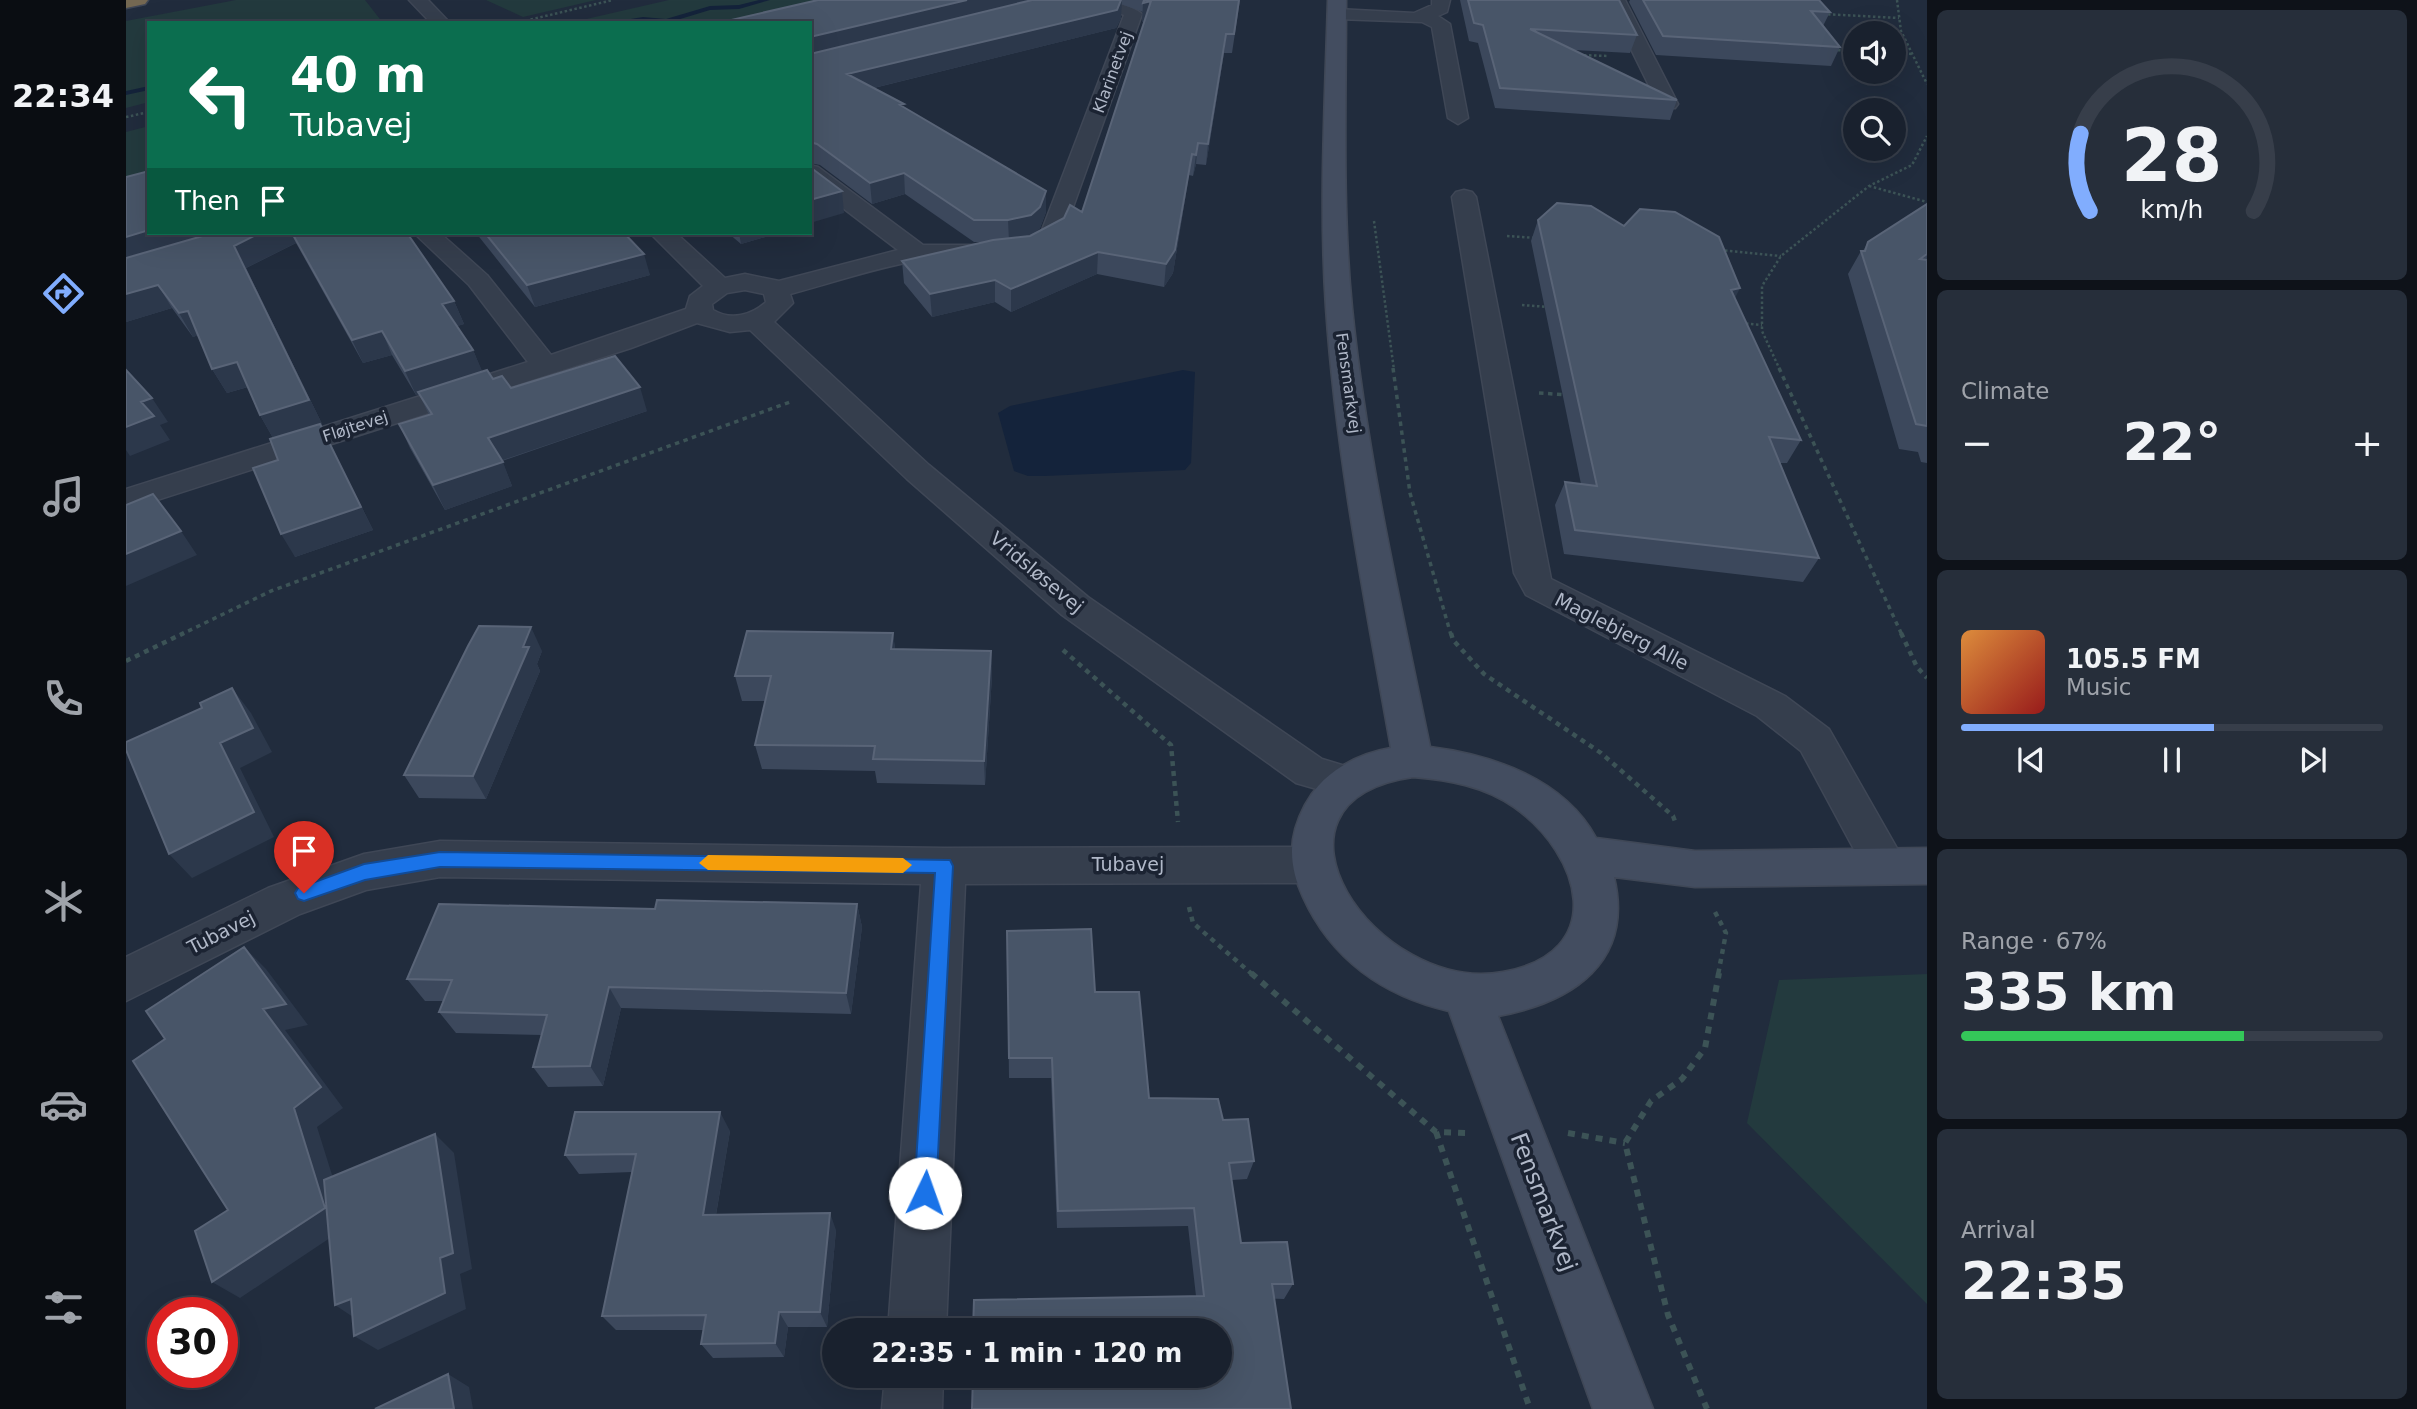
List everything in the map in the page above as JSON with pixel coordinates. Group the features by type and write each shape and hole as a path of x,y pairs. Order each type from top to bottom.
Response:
{"highway":[{"path":"126,3 139,0"}],"street":[{"path":"418,0 439,21"},
{"name":"Klarinetvej","path":"776,290 917,253 1009,252 1041,244 1053,233 1133,14 1117,3 1101,0 1052,6"},
{"path":"1424,16 1441,8 1440,0"},
{"path":"1593,3 1617,2 1668,104"},
{"path":"1337,7 1424,16 1441,23 1458,118"},
{"name":"Fensmarkvej","path":"1337,7 1334,166 1339,306 1367,516 1413,761"},
{"path":"812,174 917,253"},
{"name":"Maglebjerg Alle","path":"1464,197 1531,573 1538,587 1771,706 1815,740 1885,866"},
{"path":"428,235 478,280 545,366"},
{"path":"664,235 719,286"},
{"path":"745,282 776,290 780,303 767,315 756,320 719,322 700,313 699,302 719,286 745,282"},
{"name":"Fløjtevej","path":"126,500 545,366 700,313"},
{"name":"Vridsløsevej","path":"756,320 918,472 1075,606 1310,772 1348,782"},
{"path":"1413,761 1452,764 1473,769 1493,776 1530,796 1562,823 1585,855 1597,891 1596,927 1581,958 1552,981 1512,994 1466,994 1422,983 1380,961 1347,932 1323,899 1312,865 1313,832 1325,804 1348,782 1377,767 1413,761"},
{"path":"1585,855 1695,869 1927,866"},
{"name":"Tubavej","path":"126,980 284,901 364,872 440,859 944,866 1312,865"},
{"path":"918,1318 944,866"},
{"name":"Fensmarkvej","path":"1466,994 1623,1409"},
{"path":"912,1409 913,1388"}],"path":[{"path":"524,21 613,0"},
{"path":"1897,0 1901,31 1927,84"},
{"path":"1819,14 1899,18"},
{"path":"1827,49 1843,50"},
{"path":"1578,54 1644,58"},
{"path":"1906,54 1913,54"},
{"path":"1919,68 1927,69"},
{"path":"126,117 147,112"},
{"path":"1927,136 1912,164 1868,186 1782,257 1762,286 1762,325 1800,415 1917,667 1927,678"},
{"path":"1868,186 1927,202"},
{"path":"1373,210 1410,493 1453,640 1484,674 1601,753 1673,816 1726,933 1705,1048 1682,1079 1651,1101 1625,1143 1668,1315 1707,1409"},
{"path":"1470,233 1537,238"},
{"path":"1710,250 1782,257"},
{"path":"1482,301 1549,307"},
{"path":"1735,322 1762,325"},
{"path":"1498,389 1580,396"},
{"path":"126,661 271,590 796,400 787,393"},
{"path":"1786,414 1800,415"},
{"path":"1060,647 1171,745 1181,864 1193,923 1436,1132 1530,1409"},
{"path":"1436,1132 1579,1132 1625,1143"}],"green space":[{"path":"236,0 365,0 381,21 147,21 147,103 126,108 126,21"},
{"path":"486,0 596,0 523,17"},
{"path":"669,0 888,0 805,21 578,21"},
{"path":"147,127 147,193 126,198 126,132"},
{"path":"1927,974 1927,1304 1747,1123 1779,980"}],"water":[{"path":"1183,370 1195,372 1191,463 1185,470 1044,476 1028,476 1014,471 998,413 1010,406"}],"building":[{"path":"818,0 967,0 812,37 812,21 731,20"},
{"path":"1032,0 1121,0 1117,10 847,74 904,104 900,105 1046,191 1040,207 1031,215 1008,220 974,220 904,173 870,183 812,143 812,54"},
{"path":"1144,0 1239,0 1234,34 1226,34 1208,144 1198,143 1196,155 1192,154 1175,250 1166,264 1098,252 1011,289 995,280 930,294 902,261 993,240 1030,236 1064,218 1070,205 1082,212 1151,1 1143,3"},
{"path":"1468,0 1619,0 1637,35 1530,29 1677,100 1500,88 1483,25 1474,23"},
{"path":"1643,0 1819,0 1830,12 1811,11 1840,47 1663,36"},
{"path":"812,168 842,191 812,199"},
{"path":"147,172 147,231 126,237 126,177"},
{"path":"1557,203 1591,206 1624,226 1640,209 1675,212 1719,237 1740,288 1731,290 1801,440 1769,437 1819,558 1575,530 1565,482 1597,486 1538,220"},
{"path":"1927,204 1927,254 1920,259 1927,260 1927,426 1916,424 1861,251 1865,251 1868,242"},
{"path":"206,235 256,235 234,246 309,400 260,415 237,362 212,369 188,311 179,313 158,285 126,294 126,258"},
{"path":"293,235 408,235 454,301 442,304 473,350 405,371 382,331 352,340"},
{"path":"487,235 626,235 644,254 527,285"},
{"path":"615,356 640,387 488,438 503,462 433,485 399,424 432,414 418,392 487,370 493,379 502,376 511,388"},
{"path":"126,370 152,398 141,402 154,416 126,427"},
{"path":"320,424 361,507 281,534 253,468 278,460 270,439"},
{"path":"153,494 181,531 126,554 126,505"},
{"path":"479,626 531,627 523,647 529,647 473,776 404,775 468,646"},
{"path":"747,631 893,633 891,649 991,651 984,761 873,759 875,746 755,745 771,676 735,676"},
{"path":"232,688 253,728 220,743 254,812 169,854 126,750 126,742 202,708 200,703"},
{"path":"657,900 857,904 846,993 609,987 590,1066 533,1067 547,1015 439,1012 452,980 407,979 439,904 655,909"},
{"path":"1091,929 1095,992 1139,992 1149,1098 1218,1099 1223,1120 1248,1119 1254,1161 1229,1163 1241,1243 1287,1242 1293,1284 1272,1284 1291,1409 972,1409 973,1388 1232,1388 1232,1318 973,1318 974,1300 1204,1296 1194,1208 1058,1211 1052,1058 1009,1058 1007,931"},
{"path":"244,947 286,1004 263,1009 321,1087 294,1108 325,1208 212,1282 195,1231 228,1210 133,1061 165,1039 146,1011"},
{"path":"575,1112 720,1112 703,1215 830,1213 820,1312 779,1312 775,1343 701,1344 706,1315 602,1316 636,1154 565,1155"},
{"path":"435,1134 453,1253 440,1258 445,1293 354,1336 351,1299 335,1305 324,1180"},
{"path":"448,1374 454,1409 375,1409"}],"waterway":[{"path":"666,21 710,8 739,7 767,0"},
{"path":"626,21 666,21"},
{"path":"126,93 147,88"}],"slow traffic":[{"path":"708,863 903,865"}],"route":[{"path":"304,893 364,872 440,859 944,866 925,1193"}]}
